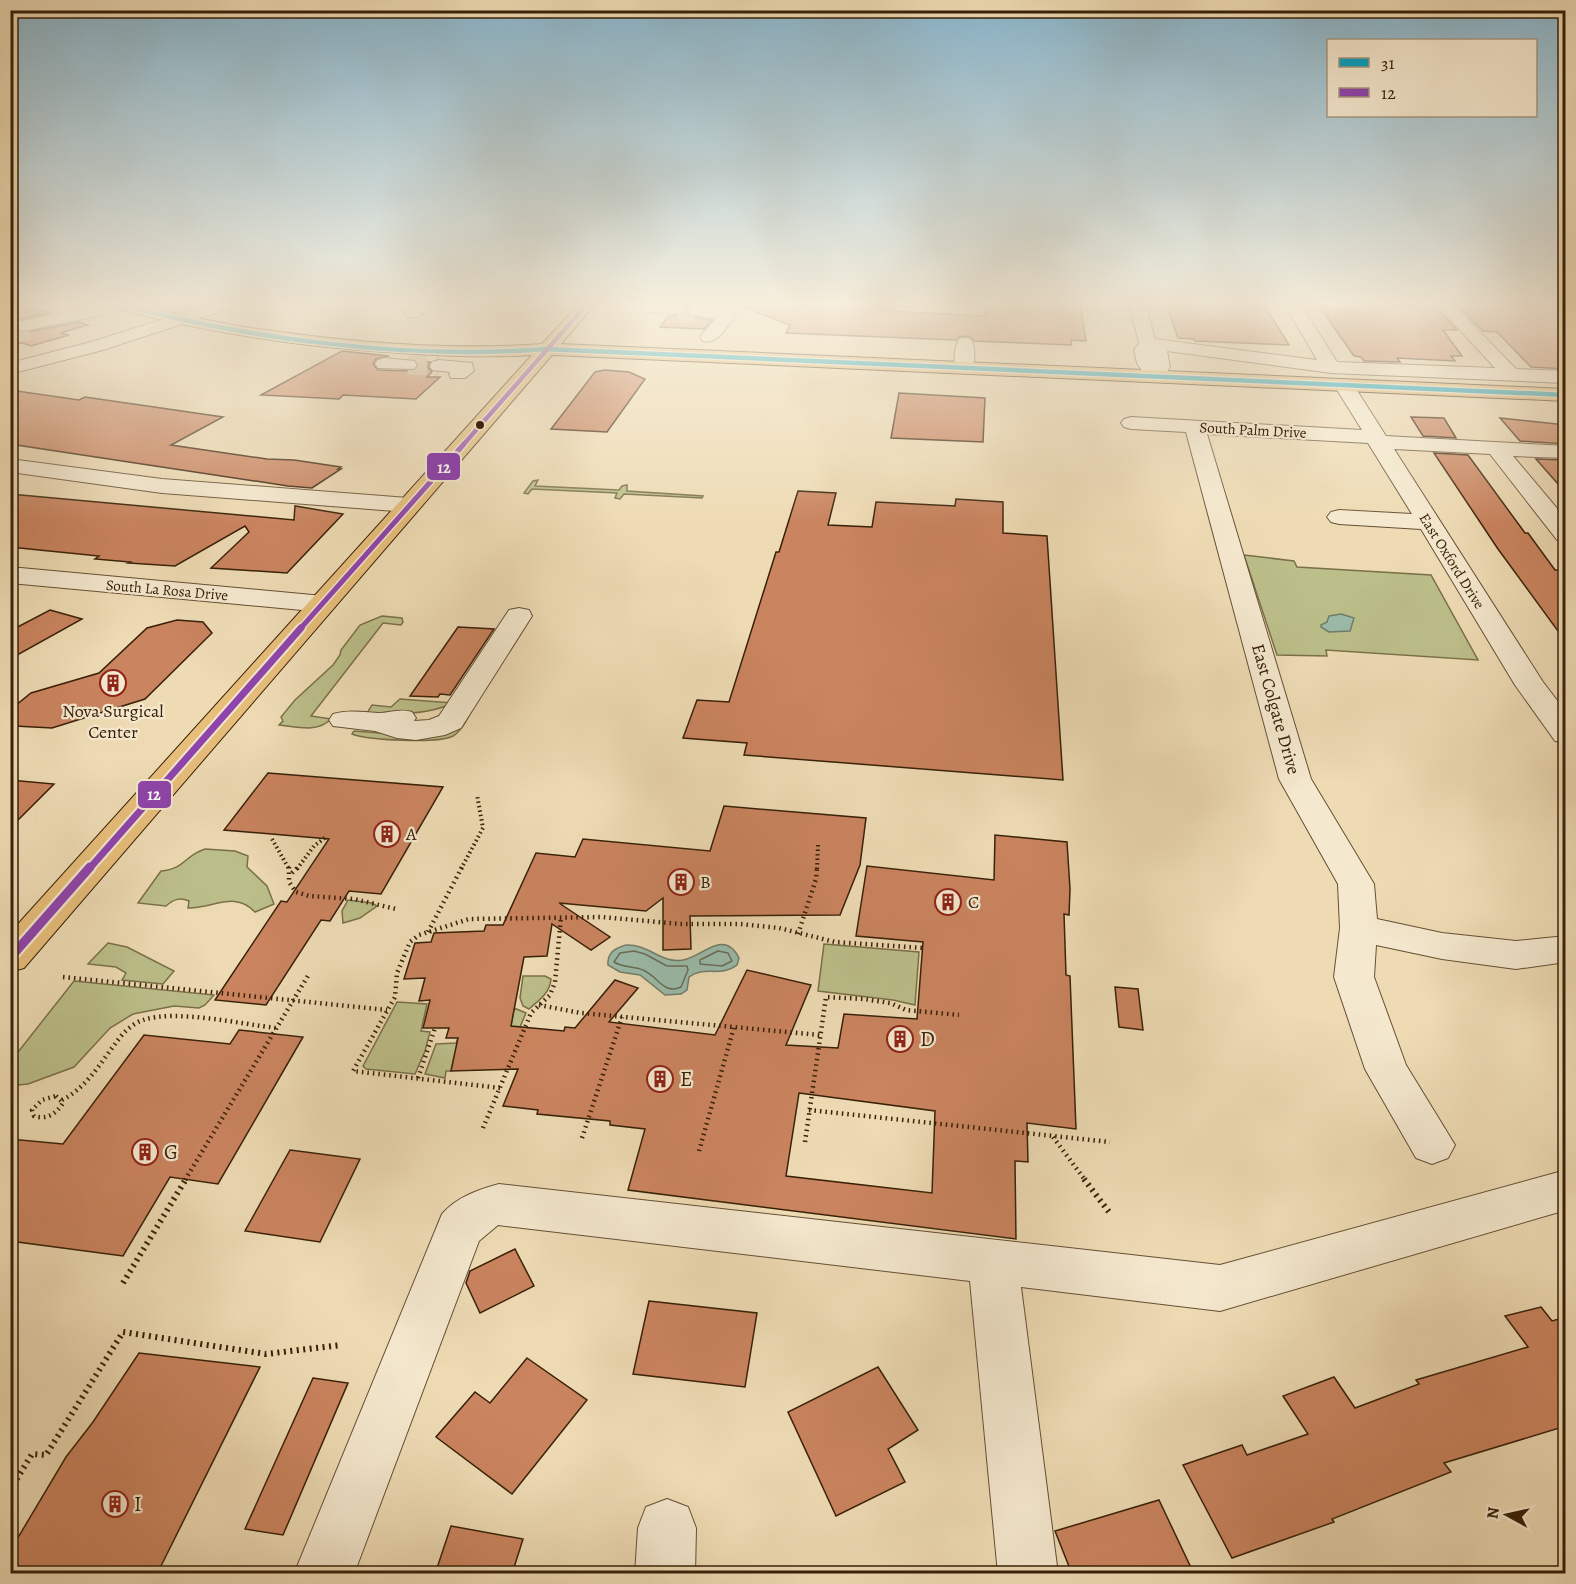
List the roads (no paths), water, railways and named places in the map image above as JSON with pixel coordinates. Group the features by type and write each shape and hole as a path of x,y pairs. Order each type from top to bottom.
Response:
{"main road":[{"path":"10,958 520,377"},
{"path":"1349,377 1566,395"}],"street":[{"name":"East Oxford Drive","path":"1339,377 1530,685 1566,734"},
{"name":"South Palm Drive","path":"1131,423 1566,452"},
{"name":"East Colgate Drive","path":"1195,427 1295,779 1356,884 1359,928 1354,977 1386,1069 1431,1145"},
{"path":"1496,448 1566,536"},
{"path":"10,465 162,486 408,505"},
{"path":"1339,517 1428,522"},
{"name":"South La Rosa Drive","path":"10,575 323,604"},
{"path":"344,720 381,722 397,729 433,729 450,722 519,616"},
{"path":"1359,928 1442,946 1516,955 1566,949"},
{"path":"324,1574 459,1229 471,1214 499,1204 1220,1288 1566,1190"},
{"path":"993,1262 1028,1574"}],"water":[{"path":"1341,614 1354,618 1350,631 1329,632 1321,627 1327,622 1329,616"},
{"path":"626,945 642,947 668,959 683,960 712,947 727,945 739,958 737,965 731,969 700,972 689,977 687,990 681,994 665,995 640,975 620,972 608,965 612,952"}],"place":[{"name":"Nova Surgical Center","path":"113,683"},
{"name":"A","path":"387,834"},
{"name":"B","path":"681,882"},
{"name":"C","path":"948,902"},
{"name":"D","path":"900,1039"},
{"name":"E","path":"660,1079"},
{"name":"G","path":"145,1152"},
{"name":"I","path":"115,1504"}]}
